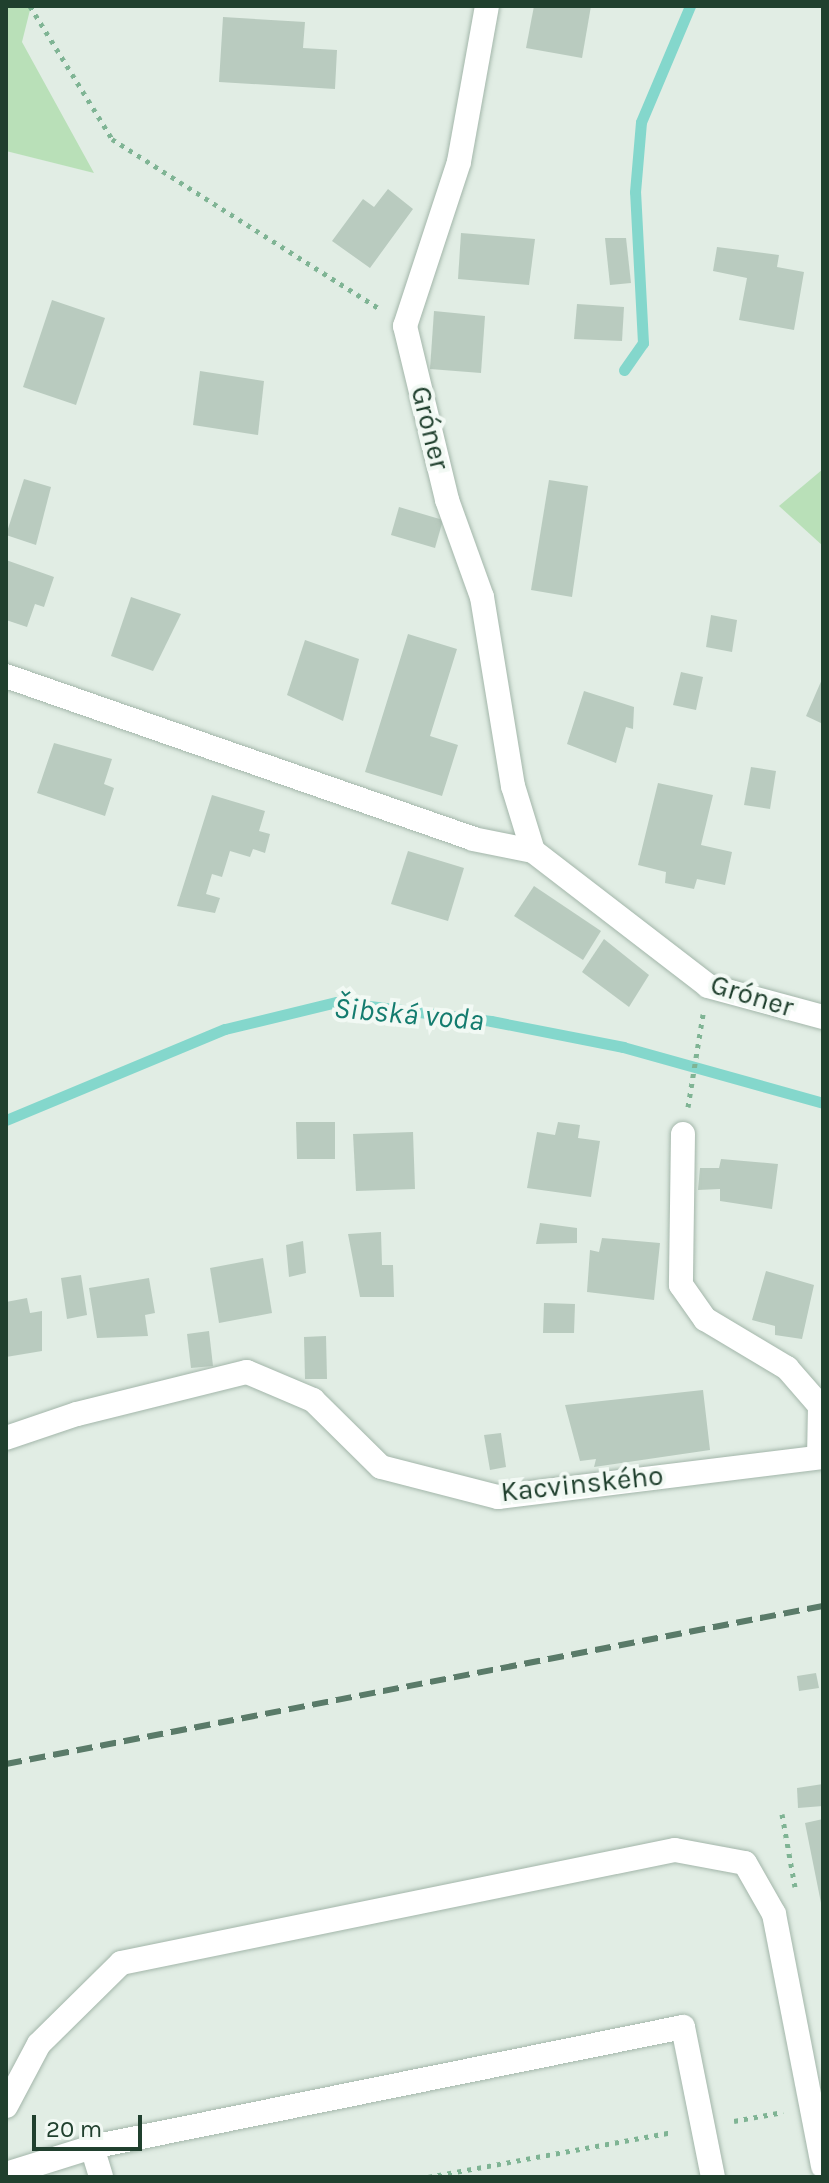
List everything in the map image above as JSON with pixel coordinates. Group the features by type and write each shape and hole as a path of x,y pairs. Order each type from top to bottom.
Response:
{"street":[{"path":"405,326 459,162 487,6"},
{"name":"Gróner","path":"405,326 447,500 482,597 513,786 533,851"},
{"name":"Gróner","path":"6,676 473,839 533,851 708,986 823,1017"},
{"name":"Kacvinského","path":"6,1438 77,1414 247,1372 313,1400 381,1467 498,1497 821,1457 820,1406 787,1368 705,1319 681,1285 683,1134"},
{"path":"6,2106 39,2044 121,1963 675,1850 745,1863 774,1914 823,2166"},
{"path":"6,2174 92,2147 683,2027 703,2127 705,2176"},
{"path":"92,2147 101,2177"}],"path":[{"path":"30,6 112,139 405,326"},
{"path":"689,1102 702,1020"},
{"path":"428,2177 811,2107"}],"green space":[{"path":"6,6 31,6 22,42 94,173 6,151"},
{"path":"823,469 823,546 779,506"}],"building":[{"path":"534,6 591,6 582,58 526,48"},
{"path":"223,17 305,22 303,48 337,50 335,89 219,82"},
{"path":"388,189 413,209 370,268 332,241 363,199 374,207"},
{"path":"461,233 535,239 529,285 458,279"},
{"path":"605,238 626,238 631,283 610,285"},
{"path":"717,247 779,255 777,267 804,272 794,330 739,320 747,278 713,271"},
{"path":"52,300 105,318 76,405 23,387"},
{"path":"577,304 624,307 622,341 574,339"},
{"path":"434,311 485,316 481,373 430,369"},
{"path":"200,371 264,381 258,435 193,425"},
{"path":"24,479 51,487 36,545 6,535"},
{"path":"549,480 588,486 572,597 531,590"},
{"path":"399,507 443,520 435,548 391,535"},
{"path":"6,560 54,577 44,607 35,604 27,627 6,620"},
{"path":"131,597 181,614 153,671 111,656"},
{"path":"711,615 737,620 732,652 706,647"},
{"path":"408,634 457,649 430,736 458,745 442,796 365,772"},
{"path":"305,640 359,659 343,721 287,695"},
{"path":"681,672 703,677 696,710 673,705"},
{"path":"823,677 823,724 806,716"},
{"path":"584,691 634,707 633,729 626,727 616,763 567,744"},
{"path":"54,743 112,759 104,784 114,788 105,816 37,793"},
{"path":"751,767 776,771 770,809 744,805"},
{"path":"658,783 713,795 701,845 732,852 725,885 697,879 694,889 665,883 666,872 638,865"},
{"path":"212,795 265,811 259,831 270,834 265,853 253,849 250,857 230,851 222,877 212,874 206,894 220,898 215,913 177,906"},
{"path":"408,851 464,868 448,921 391,904"},
{"path":"534,886 601,931 583,960 514,916"},
{"path":"604,939 649,975 629,1007 582,972"},
{"path":"296,1122 335,1122 335,1159 297,1159"},
{"path":"558,1122 580,1125 578,1138 600,1141 591,1197 527,1188 537,1132 555,1135"},
{"path":"413,1132 415,1189 356,1191 353,1134"},
{"path":"721,1159 778,1164 772,1209 720,1201 720,1189 698,1190 700,1168 719,1168"},
{"path":"540,1223 577,1228 577,1243 536,1244"},
{"path":"381,1232 382,1265 393,1265 394,1297 360,1297 348,1234"},
{"path":"602,1238 660,1243 654,1300 587,1292 590,1250 599,1252"},
{"path":"303,1241 306,1273 289,1277 286,1245"},
{"path":"263,1258 272,1313 219,1323 210,1268"},
{"path":"766,1271 814,1285 802,1339 775,1335 775,1326 752,1320"},
{"path":"81,1275 87,1315 67,1319 61,1278"},
{"path":"149,1278 155,1313 145,1315 148,1336 97,1338 89,1288"},
{"path":"27,1298 30,1313 42,1311 42,1351 6,1357 6,1302"},
{"path":"544,1303 575,1304 574,1333 543,1333"},
{"path":"209,1331 213,1366 191,1368 187,1334"},
{"path":"326,1336 327,1379 305,1379 304,1337"},
{"path":"703,1390 710,1450 594,1467 596,1459 580,1461 565,1405"},
{"path":"501,1433 506,1467 490,1470 484,1435"},
{"path":"816,1673 819,1688 799,1691 797,1676"},
{"path":"823,1784 823,1806 798,1808 797,1788"},
{"path":"823,1819 823,1907 822,1908 805,1823"}],"waterway":[{"path":"624,370 643,343 635,192 641,122 690,6"},
{"name":"Šibská voda","path":"6,1120 225,1029 337,1002 491,1021 623,1047 823,1103"}],"railway":[{"path":"6,1764 823,1606"}]}
